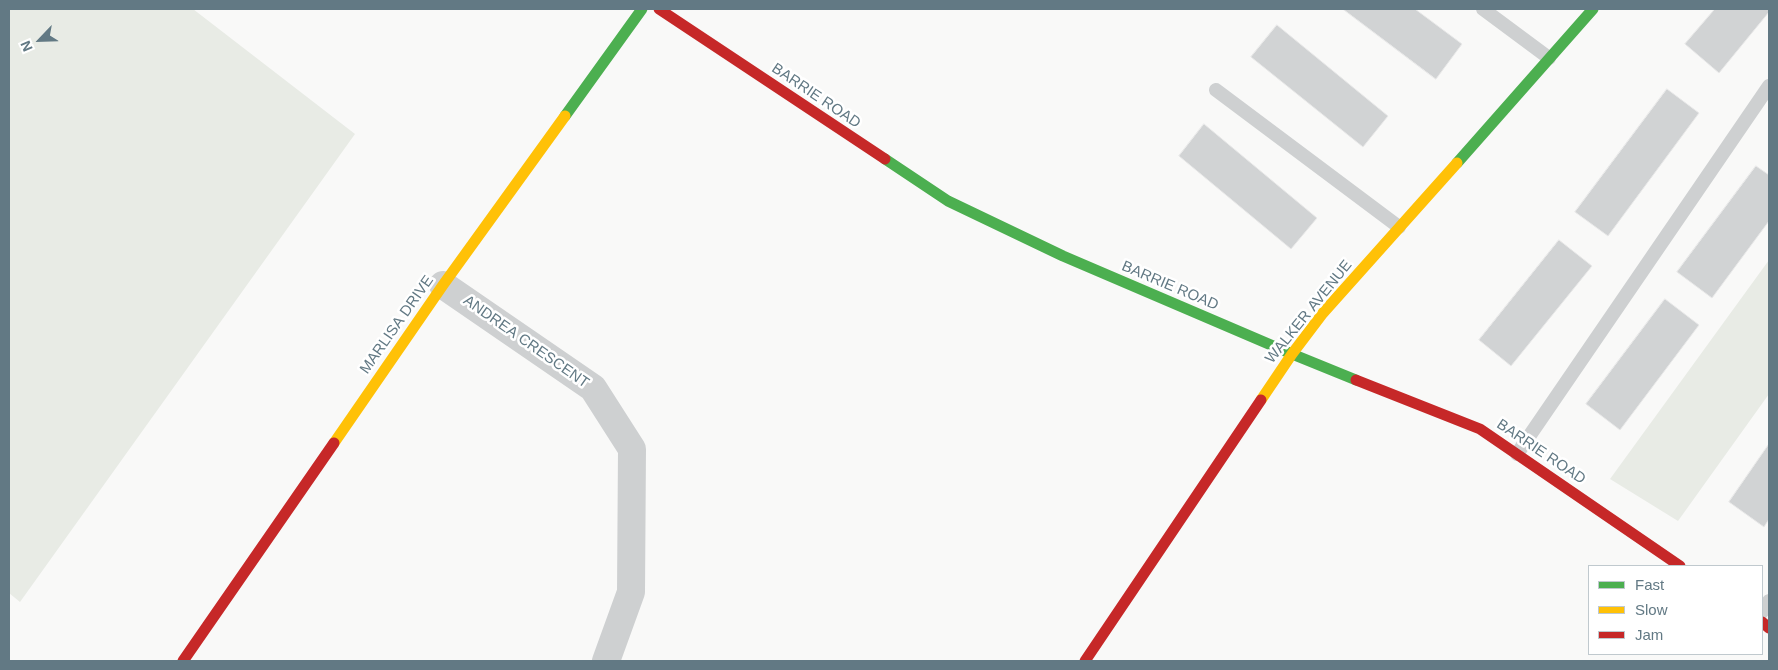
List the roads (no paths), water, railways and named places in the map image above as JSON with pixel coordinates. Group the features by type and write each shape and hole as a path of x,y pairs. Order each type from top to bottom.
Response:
{"street":[{"name":"MARLISA DRIVE","path":"183,661 443,285 642,9"},
{"name":"BARRIE ROAD","path":"659,9 948,201 1063,256 1292,354 1480,429 1679,565"},
{"name":"WALKER AVENUE","path":"1085,661 1292,354 1323,313 1593,9"},
{"name":"ANDREA CRESCENT","path":"443,285 593,388 632,449 632,592 606,661"}],"lane":[{"path":"1483,9 1549,58"},
{"path":"1517,454 1769,86"},
{"path":"1216,90 1399,227"}]}
